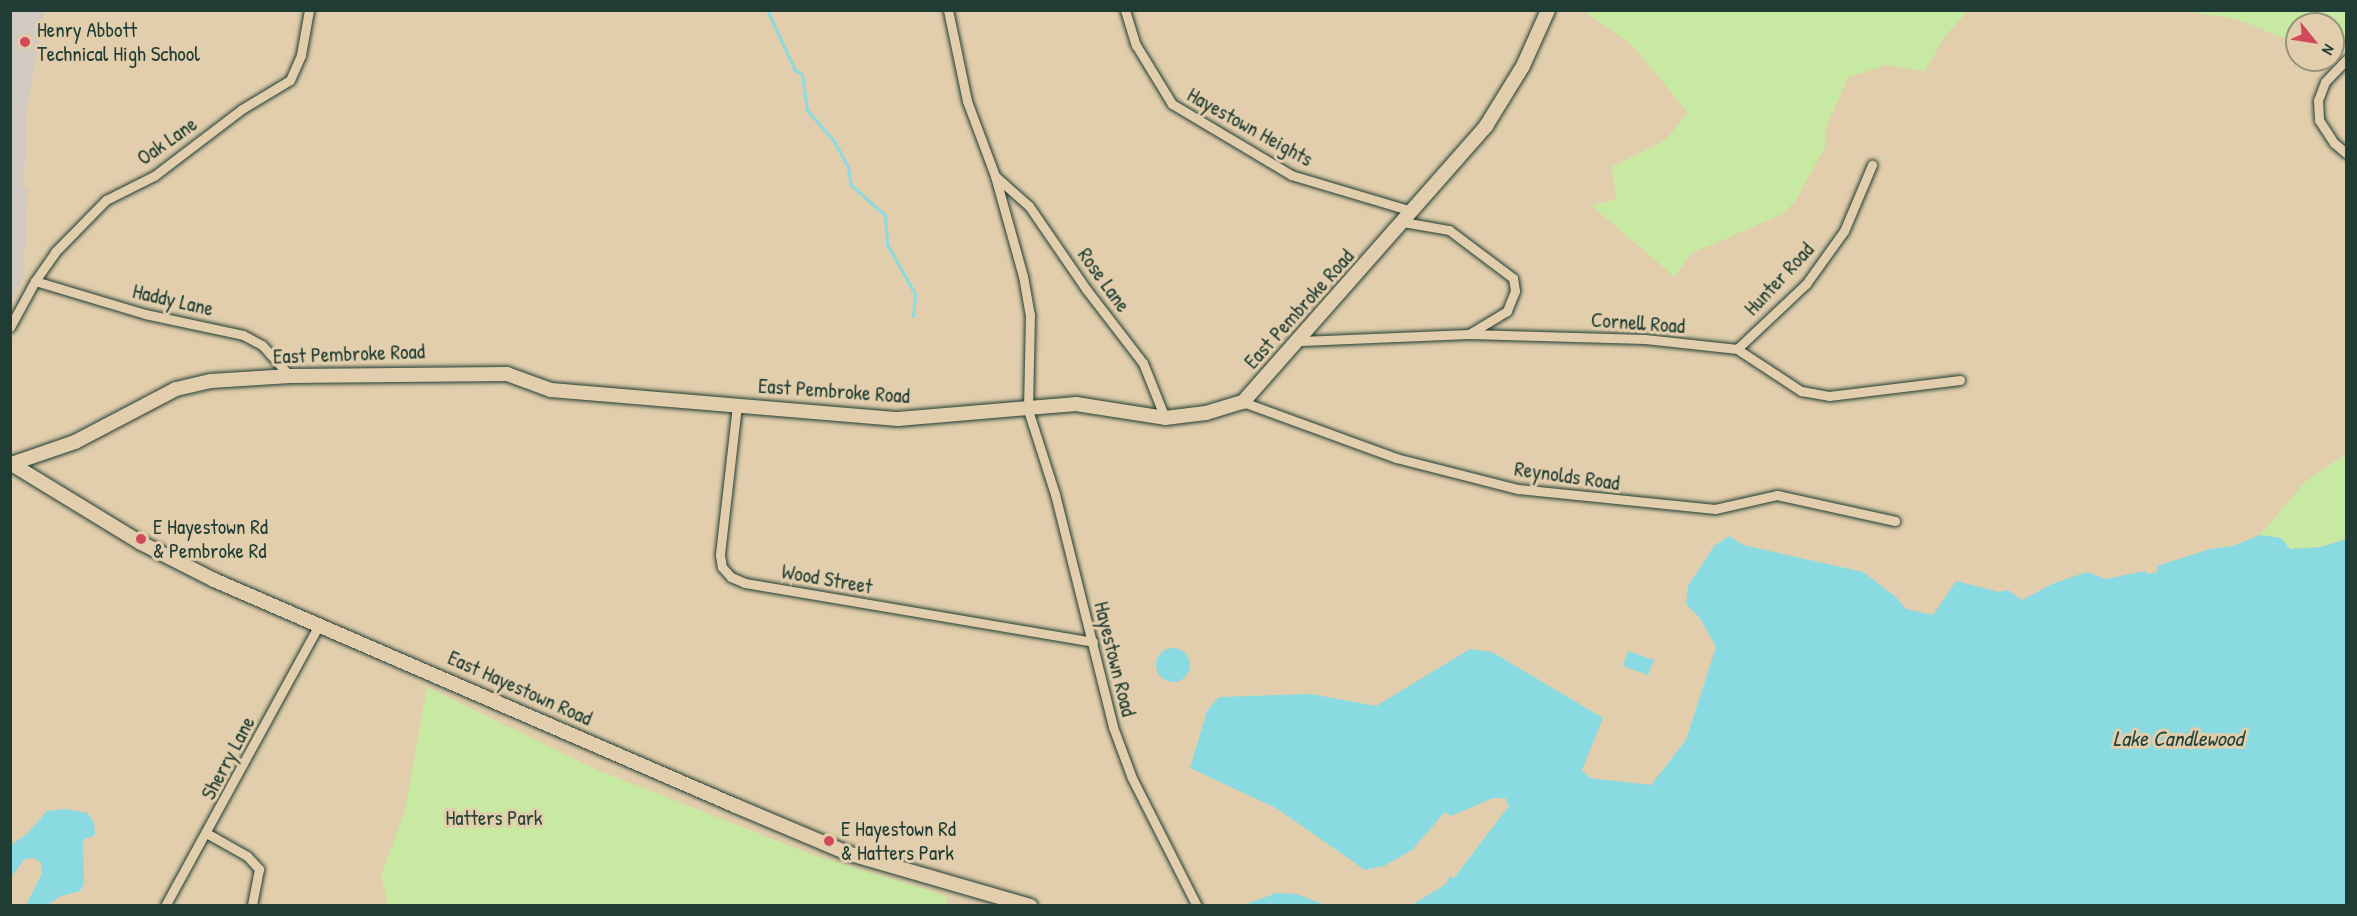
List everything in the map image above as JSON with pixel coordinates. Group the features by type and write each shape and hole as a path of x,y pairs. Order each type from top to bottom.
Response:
{"street":[{"name":"Oak Lane","path":"10,327 34,281 73,232 106,200 154,176 242,109 290,80 301,55 309,10"},
{"name":"Rose Lane","path":"948,10 967,101 995,176 1023,276 1030,314 1028,410"},
{"name":"Hayestown Heights","path":"1125,10 1136,45 1172,104 1291,175 1449,230 1513,278 1515,291 1507,311 1469,334"},
{"name":"East Pembroke Road","path":"11,463 75,442 176,389 211,381 290,376 507,374 551,390 898,419 1028,410 1076,404 1165,418 1206,413 1243,402 1301,341 1486,126 1523,66 1548,10"},
{"path":"2346,60 2325,82 2318,100 2319,120 2334,143 2346,153"},
{"name":"Hunter Road","path":"1737,349 1806,284 1844,231 1872,165"},
{"name":"Rose Lane","path":"995,176 1029,206 1086,289 1143,363 1165,418"},
{"name":"Haddy Lane","path":"34,281 145,314 243,334 262,345 290,376"},
{"name":"Cornell Road","path":"1301,341 1469,334 1645,339 1737,349 1801,391 1829,396 1960,380"},
{"name":"Reynolds Road","path":"1243,402 1396,458 1518,489 1715,509 1778,495 1895,521"},
{"name":"Wood Street","path":"737,405 720,555 722,567 731,578 757,585 1093,642"},
{"name":"Hayestown Road","path":"1028,410 1053,488 1113,727 1132,778 1197,906"},
{"name":"East Hayestown Road","path":"11,463 159,553 847,854 1031,906"},
{"name":"Sherry Lane","path":"165,906 208,834 320,625"},
{"path":"208,834 247,856 259,869 252,906"}],"shaded area":[{"path":"11,10 45,11 27,108 24,188 28,190 23,279 11,301"}],"green space":[{"path":"1584,11 1968,11 1945,36 1925,71 1885,65 1848,78 1826,128 1825,147 1796,200 1783,214 1690,254 1675,277 1592,206 1616,199 1612,167 1665,140 1688,113 1633,46"},
{"path":"2183,11 2346,11 2346,43 2345,12 2285,12 2285,39 2236,19"},
{"path":"2346,454 2346,539 2321,547 2290,549 2281,538 2260,535 2306,481"},
{"name":"Hatters Park","path":"427,687 595,769 813,855 948,896 946,905 388,905 381,876 405,810"}],"water":[{"name":"Lake Candlewood","path":"2260,535 2281,538 2290,549 2321,547 2346,539 2346,905 1412,905 1446,884 1450,876 1454,878 1509,806 1505,798 1493,798 1451,816 1445,812 1412,850 1384,866 1365,870 1276,808 1190,768 1207,711 1219,697 1311,694 1376,706 1470,649 1492,652 1603,718 1582,770 1590,778 1651,785 1686,740 1716,647 1700,618 1686,604 1688,586 1714,546 1729,536 1743,545 1863,572 1895,596 1906,609 1933,615 1956,581 1999,592 2008,590 2022,600 2052,584 2087,572 2106,579 2145,571 2148,574 2157,572 2157,566 2210,549 2233,546"},
{"path":"1173,648 1185,653 1190,665 1185,677 1173,682 1161,677 1156,665 1161,653"},
{"path":"1628,651 1654,660 1648,675 1623,666"},
{"path":"65,809 87,813 94,822 95,835 83,840 84,884 80,891 61,896 47,905 26,905 42,874 41,863 35,858 25,859 11,877 11,845 27,834 47,811"},
{"path":"1276,893 1296,894 1326,905 1244,905"}],"waterway":[{"path":"767,10 795,70 802,74 807,110 834,141 848,167 851,185 885,215 887,244 915,294 913,316"}],"place":[{"name":"Henry Abbott Technical High School","path":"25,42"},
{"name":"E Hayestown Rd & Pembroke Rd","path":"141,539"},
{"name":"E Hayestown Rd & Hatters Park","path":"829,841"}]}
